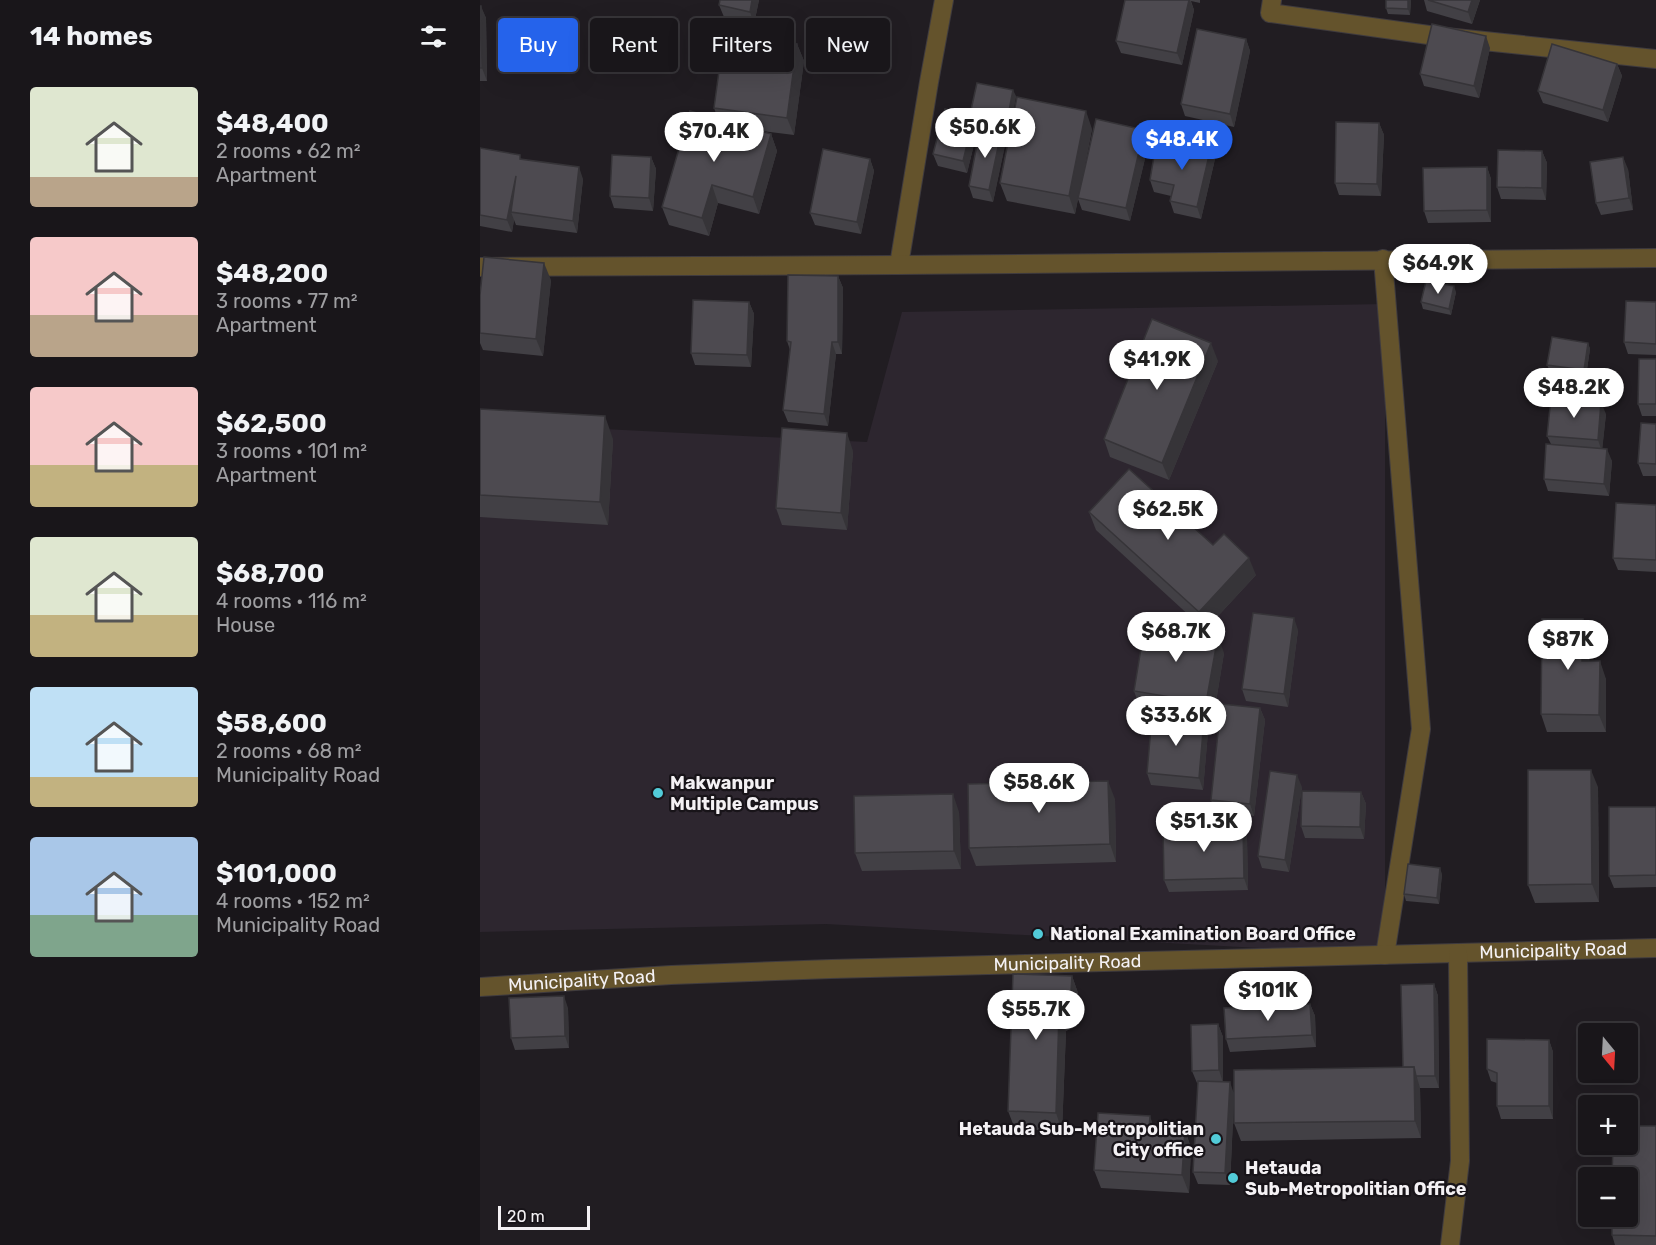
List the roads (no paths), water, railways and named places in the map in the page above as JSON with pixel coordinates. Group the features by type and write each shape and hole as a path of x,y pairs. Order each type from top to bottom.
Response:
{"street":[{"path":"899,265 944,0"},
{"path":"1272,0 1270,13 1436,36 1656,59"},
{"path":"480,267 1656,258"},
{"path":"1383,260 1421,729 1385,955"},
{"name":"Municipality Road","path":"480,987 808,970 1656,948"},
{"path":"1450,1245 1460,1161 1458,953"}],"place":[{"name":"Makwanpur Multiple Campus","path":"658,793"},
{"name":"National Examination Board Office","path":"1038,934"},
{"name":"Hetauda Sub-Metropolitian City office","path":"1216,1139"},
{"name":"Hetauda Sub-Metropolitian Office","path":"1233,1178"}]}
